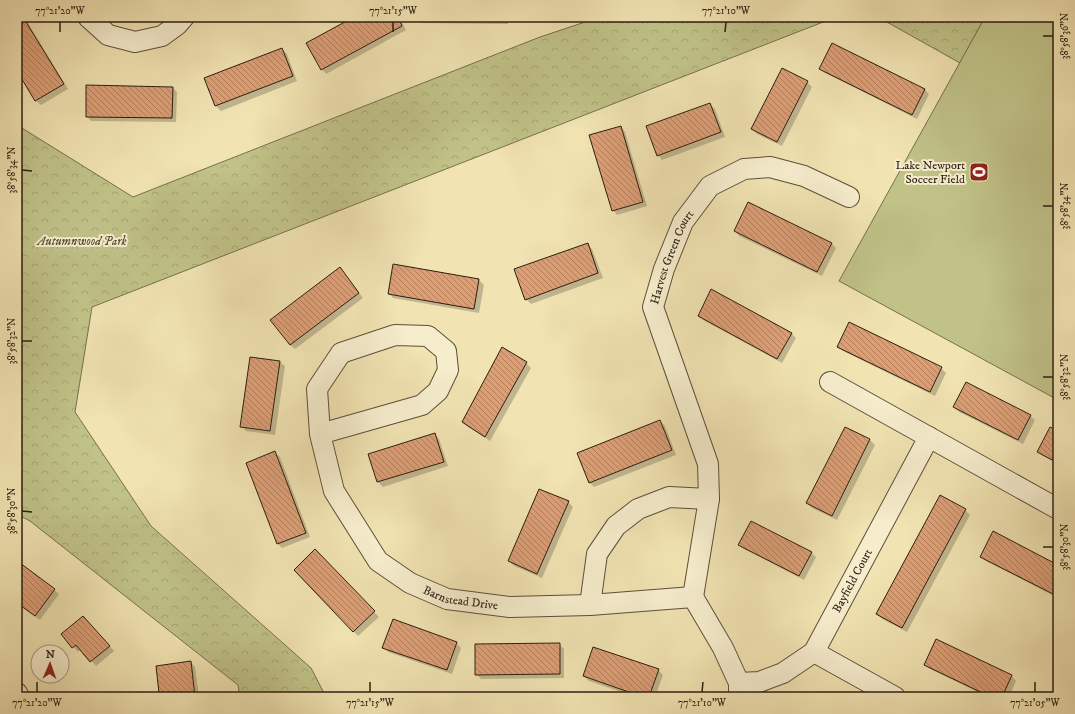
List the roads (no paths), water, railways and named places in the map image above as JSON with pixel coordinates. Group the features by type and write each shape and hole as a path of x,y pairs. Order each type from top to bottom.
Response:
{"street":[{"path":"88,17 108,34 135,42 162,36 177,25 184,17"},
{"name":"Harvest Green Court","path":"692,597 709,499 708,464 653,307 664,269 683,222 710,186 744,169 770,167 784,170 804,176 849,197"},
{"name":"Barnstead Drive","path":"320,434 422,405 438,391 448,370 446,351 428,336 395,335 341,353 317,389 320,434 334,491 378,561 410,583 447,599 510,607 590,605 692,597"},
{"path":"830,382 1058,508"},
{"name":"Bayfield Court","path":"739,690 782,673 814,652 929,436"},
{"path":"590,605 597,554 616,526 638,509 669,497 709,499"},
{"path":"692,597 723,648 739,690"},
{"path":"814,652 895,697"},
{"path":"17,693 19,697"}],"place":[{"name":"Lake Newport Soccer Field","path":"979,172"}],"park label":[{"name":"Autumnwood Park","path":"82,241"}]}
